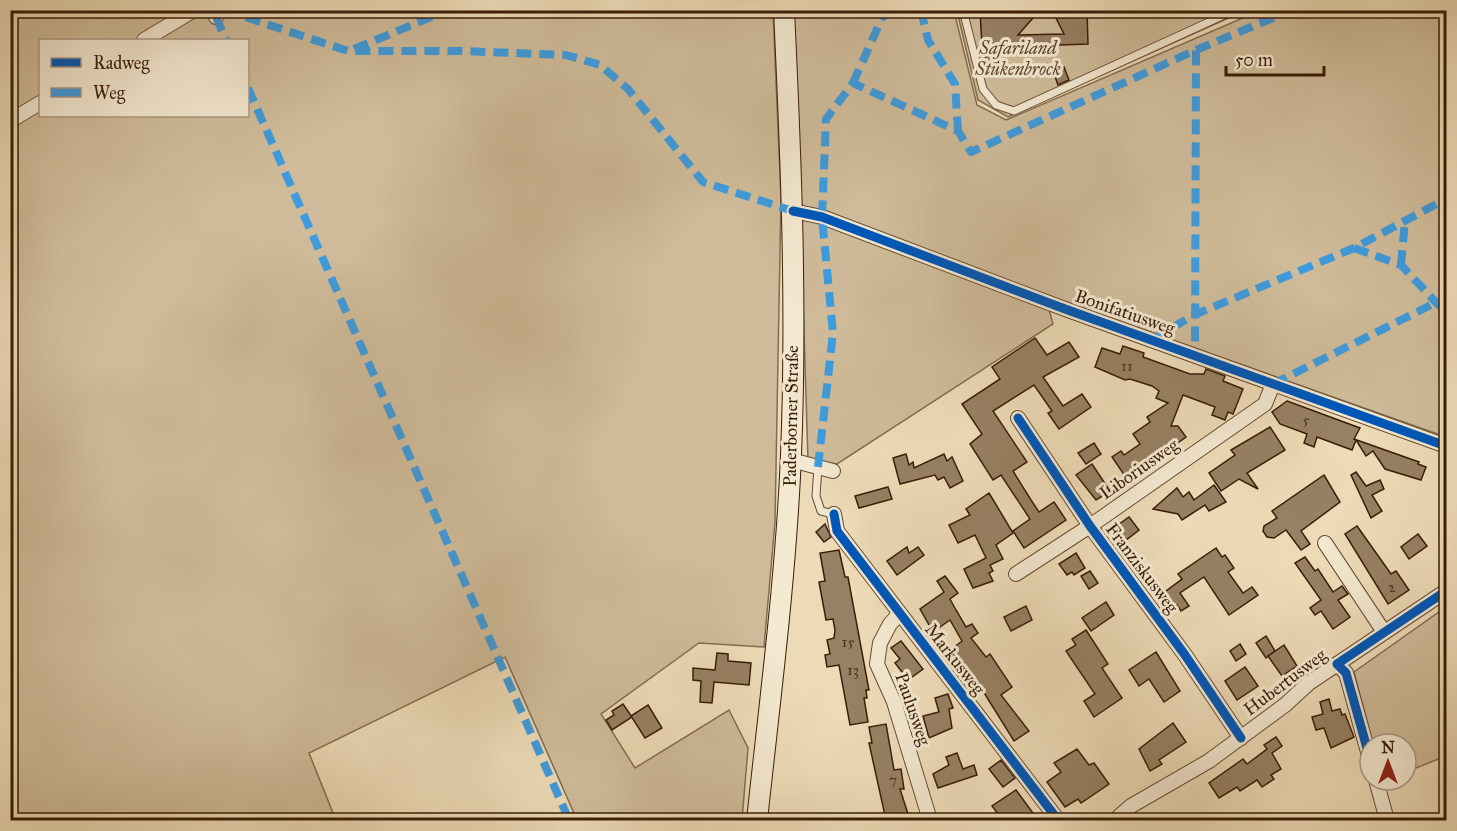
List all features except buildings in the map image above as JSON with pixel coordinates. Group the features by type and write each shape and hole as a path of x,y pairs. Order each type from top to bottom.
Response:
{"main road":[{"name":"Paderborner Straße","path":"757,820 786,548 791,460 793,210 784,10"}],"street":[{"path":"146,39 194,10"},
{"path":"10,121 39,104"},
{"name":"Bonifatiusweg","path":"793,210 822,217 1446,446"},
{"name":"Liboriusweg","path":"1016,574 1090,526 1265,404 1274,384"},
{"name":"Franziskusweg","path":"1018,418 1090,526 1182,649 1241,738"},
{"path":"791,460 833,471"},
{"name":"Markusweg","path":"834,514 837,531 898,614 1058,820"},
{"path":"1325,543 1384,632"},
{"name":"Hubertusweg","path":"1116,820 1131,806 1209,761 1337,664 1446,591"},
{"name":"Paulusweg","path":"898,614 880,644 877,664 894,702 930,820"},
{"path":"1337,664 1346,673 1362,732"},
{"path":"1379,792 1387,820"}],"lane":[{"path":"963,10 983,89 996,105 1014,111 1235,10"},
{"path":"818,467 816,496 821,511 834,514"}],"green space":[{"path":"10,11 773,11 781,198 775,522 764,647 699,643 601,714 635,768 729,710 748,748 742,820 577,820 505,657 309,753 335,818 331,820 11,820"},
{"path":"794,11 954,11 977,105 1006,120 1259,11 1446,11 1446,437 1045,295 1053,324 837,464 808,460"},
{"name":"Safariland Stukenbrock","path":"957,11 1244,11 1008,117 978,100"},
{"path":"1446,607 1446,756 1418,767 1418,732 1370,732 1354,672"}],"marked path":[{"path":"224,10 348,51 461,51 566,55 600,65 628,89 703,182 793,211"},
{"path":"354,49 448,10"},
{"path":"853,83 882,18 890,10"},
{"path":"921,10 928,40 955,84 958,131"},
{"path":"1196,50 1292,10"},
{"path":"216,17 226,39"},
{"path":"818,467 833,333 822,217 826,119 853,83 958,131 971,152 1196,50 1195,355"},
{"path":"249,90 569,820"},
{"path":"1153,339 1194,315 1354,248 1446,199"},
{"path":"1401,265 1405,220"},
{"path":"1354,248 1401,265 1446,313"},
{"path":"1273,384 1435,303"}],"cycle path":[{"path":"793,211 822,217 1065,309 1446,446"},
{"path":"1018,418 1090,526 1185,655 1241,738"},
{"path":"834,514 837,531 1058,820"},
{"path":"1362,732 1346,673 1337,664 1446,591"}]}
